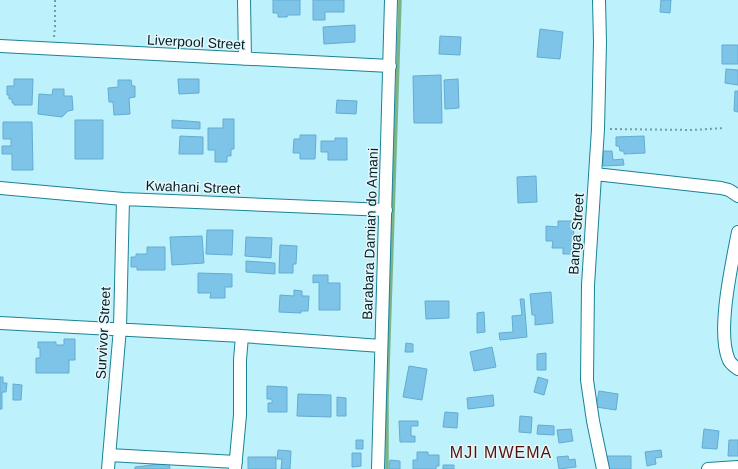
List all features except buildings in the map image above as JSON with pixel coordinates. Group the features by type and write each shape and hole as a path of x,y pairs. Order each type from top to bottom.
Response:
{"street":[{"path":"244,0 245,60"},
{"name":"Barabara Damian do Amani","path":"378,469 391,0"},
{"name":"Banga Street","path":"599,0 600,42 598,129 588,285 587,380 593,421 603,469"},
{"name":"Liverpool Street","path":"0,46 245,60 390,66"},
{"path":"595,174 721,188 729,190 738,196"},
{"name":"Kwahani Street","path":"0,188 123,199 386,210"},
{"name":"Survivor Street","path":"108,469 120,328 123,199"},
{"path":"738,232 728,280 724,323 728,359 738,369"},
{"path":"0,323 120,328 381,346"},
{"path":"109,455 236,465 240,415 240,360 242,336"},
{"path":"708,469 738,467"}],"path":[{"path":"51,49 55,26 54,0"},
{"path":"598,129 693,130 724,128"}],"waterway":[{"path":"387,469 387,399 400,0"}],"district":[{"name":"MJI MWEMA","path":"501,452"}]}
